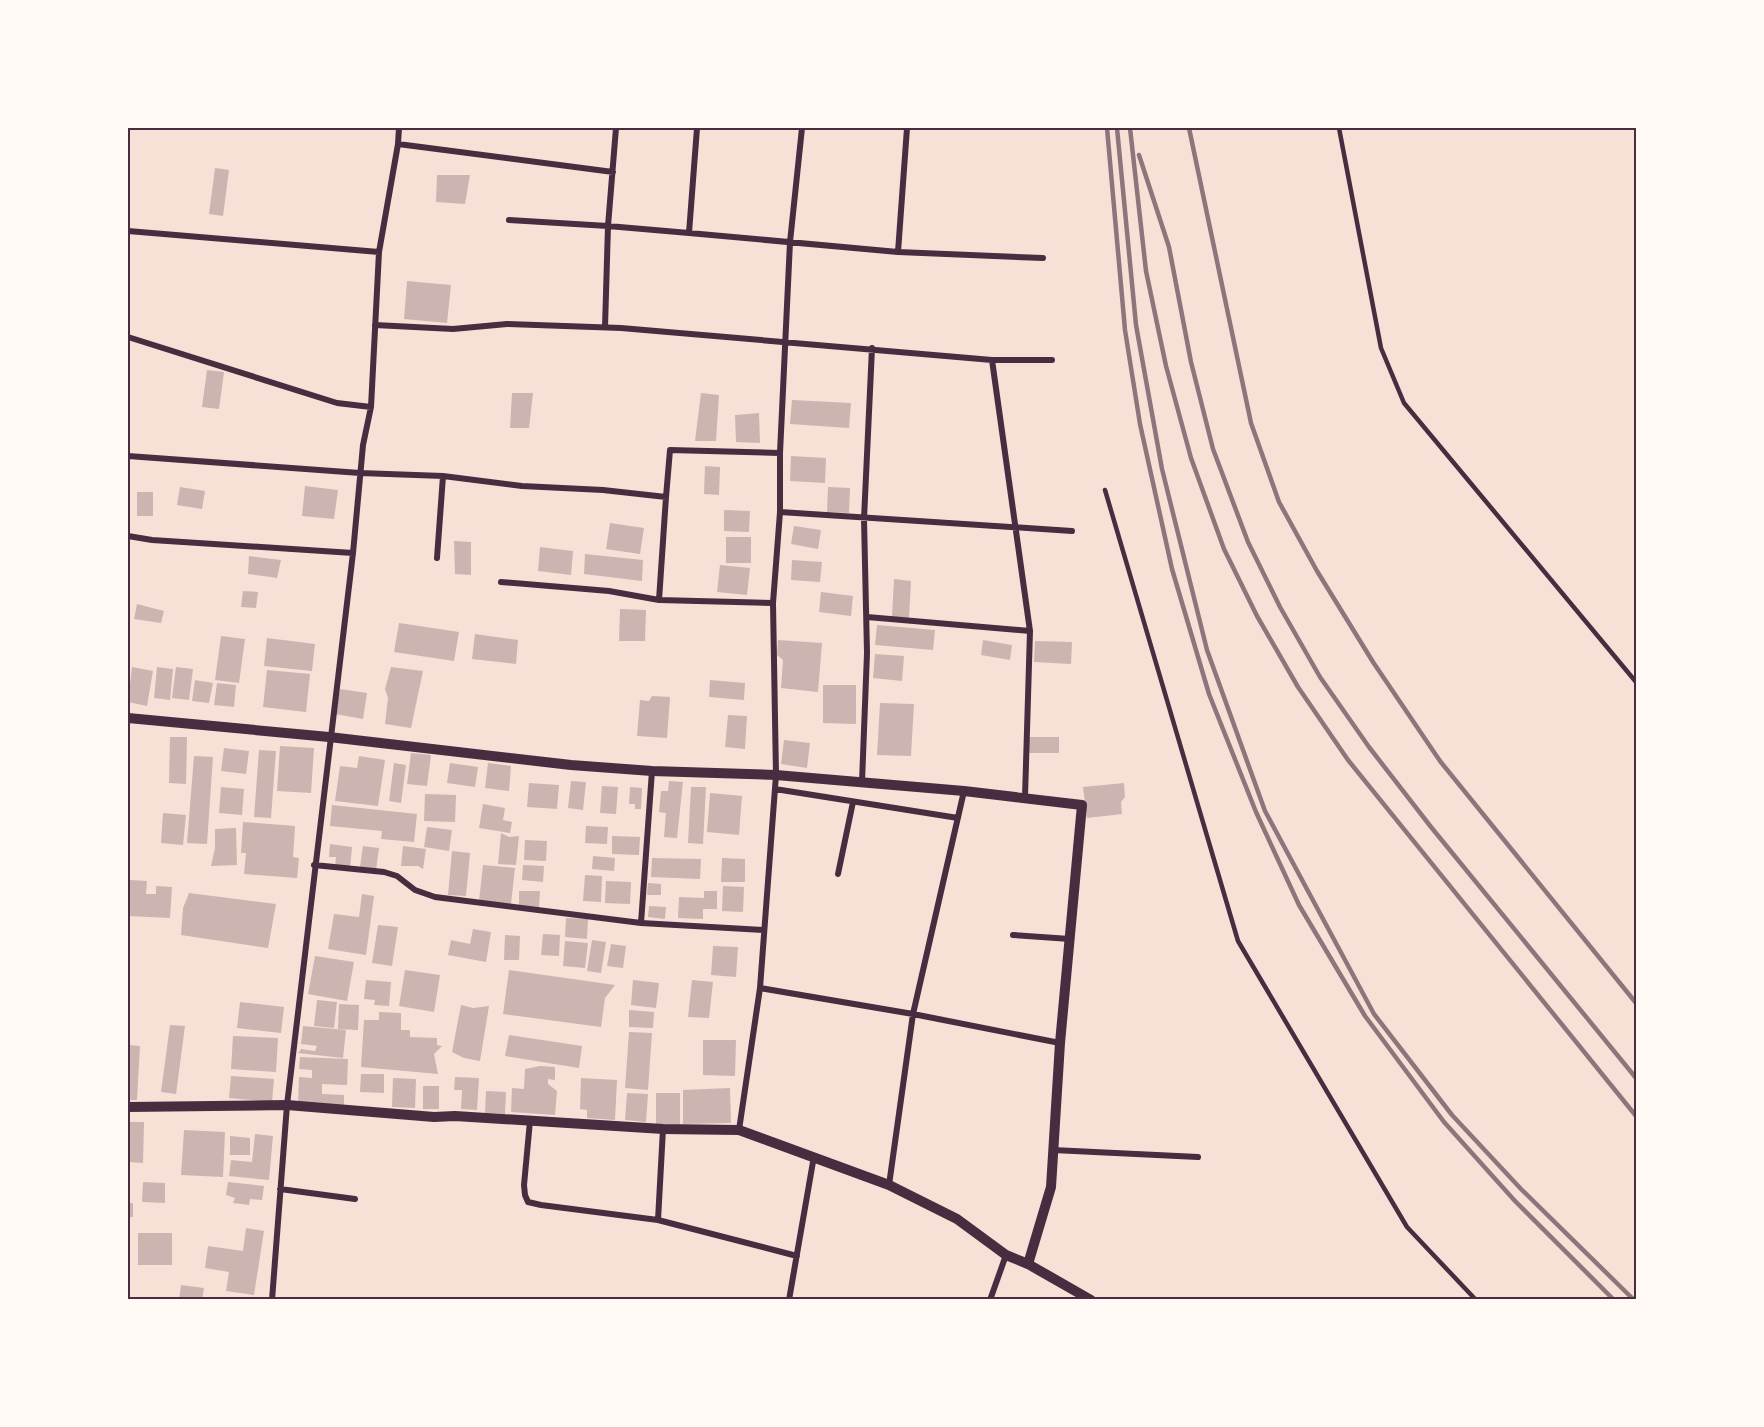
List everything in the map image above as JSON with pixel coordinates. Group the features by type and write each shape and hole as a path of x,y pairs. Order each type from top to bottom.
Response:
{"street":[{"path":"272,1299 287,1105 329,737 353,553 360,473 371,407 379,252 399,128"},
{"path":"604,327 608,226 616,128"},
{"path":"689,233 697,128"},
{"path":"739,1131 760,988 776,775 773,603 780,512 784,342 790,242 802,128"},
{"path":"898,252 907,128"},
{"path":"398,144 613,172"},
{"path":"509,220 608,226 898,252 1043,258"},
{"path":"128,231 379,252"},
{"path":"375,325 453,329 507,324 604,327 992,360 1052,360"},
{"path":"128,337 337,403 371,407"},
{"path":"862,782 867,617 864,519 872,348"},
{"path":"992,360 1030,631 1025,797"},
{"path":"660,600 670,450 780,453"},
{"path":"128,456 360,473 442,476 522,486 603,490 666,497"},
{"path":"437,558 442,476"},
{"path":"780,512 1072,531"},
{"path":"128,536 152,540 353,553"},
{"path":"501,582 609,591 660,600 773,603"},
{"path":"867,617 1030,631"},
{"path":"128,726 128,718 329,737 571,765 652,771 776,775 1025,797 1082,806 1060,1043 1051,1187 1028,1264"},
{"path":"641,924 652,771"},
{"path":"775,789 958,818"},
{"path":"889,1185 913,1014 964,791"},
{"path":"838,874 853,802"},
{"path":"314,865 384,872 397,876 415,890 435,897 641,924 763,930"},
{"path":"1013,935 1070,939"},
{"path":"760,988 913,1014 1060,1043"},
{"path":"128,1107 287,1105 434,1117 455,1116 663,1129 739,1131 814,1156 889,1185 957,1219 1006,1254 1091,1299"},
{"path":"530,1121 524,1185 528,1202 658,1220 797,1256"},
{"path":"658,1220 663,1129"},
{"path":"1053,1150 1198,1157"},
{"path":"789,1299 814,1156"},
{"path":"280,1189 355,1199"},
{"path":"990,1299 1006,1254"}],"lane":[{"path":"1339,128 1381,348 1404,403 1636,682"},
{"path":"1105,490 1238,941 1407,1227 1476,1299"}],"building":[{"path":"215,168 229,170 223,216 209,214"},
{"path":"437,175 470,175 465,204 436,202"},
{"path":"407,281 451,285 447,323 404,319"},
{"path":"207,370 224,372 219,409 202,407"},
{"path":"512,393 533,393 529,428 510,428"},
{"path":"701,393 719,395 716,441 695,441"},
{"path":"792,400 851,403 849,428 790,424"},
{"path":"759,413 760,443 736,442 735,415"},
{"path":"791,456 826,458 825,483 790,481"},
{"path":"705,466 720,467 719,495 704,494"},
{"path":"305,486 338,490 334,519 302,516"},
{"path":"180,487 205,491 202,509 177,505"},
{"path":"828,487 850,488 849,513 827,512"},
{"path":"137,492 153,492 153,516 137,516"},
{"path":"724,510 750,511 749,532 724,531"},
{"path":"610,523 644,528 640,554 606,549"},
{"path":"794,526 821,530 818,549 791,544"},
{"path":"726,537 751,537 751,563 726,563"},
{"path":"454,541 471,542 471,575 455,574"},
{"path":"540,547 573,551 571,575 538,571"},
{"path":"585,554 643,560 642,581 584,574"},
{"path":"249,556 281,560 277,578 248,574"},
{"path":"792,560 822,562 820,582 791,580"},
{"path":"720,565 750,568 747,595 717,592"},
{"path":"894,579 911,581 909,618 892,617"},
{"path":"243,591 258,592 256,608 241,607"},
{"path":"821,592 853,596 851,616 819,612"},
{"path":"137,604 164,611 161,623 134,619"},
{"path":"620,609 646,610 645,641 619,641"},
{"path":"399,623 459,632 454,661 394,652"},
{"path":"877,625 935,630 933,650 875,645"},
{"path":"475,634 518,640 516,664 472,659"},
{"path":"221,636 245,639 239,683 215,680"},
{"path":"267,638 315,644 312,671 264,666"},
{"path":"778,640 822,643 818,692 781,688 783,660 777,655"},
{"path":"983,640 1012,645 1010,660 981,655"},
{"path":"1035,641 1072,642 1071,664 1034,662"},
{"path":"875,654 904,656 902,681 873,678"},
{"path":"132,667 153,671 147,706 128,702"},
{"path":"157,667 173,669 170,700 154,698"},
{"path":"176,667 193,669 189,700 172,698"},
{"path":"391,667 423,671 411,728 385,724 388,698 385,689"},
{"path":"267,670 310,674 306,712 263,707"},
{"path":"195,680 213,683 209,703 192,701"},
{"path":"710,680 745,683 744,700 709,697"},
{"path":"217,683 236,685 234,707 214,705"},
{"path":"823,685 856,685 856,724 823,723"},
{"path":"340,689 367,693 363,719 335,714"},
{"path":"652,696 670,697 667,738 637,736 640,700 649,701"},
{"path":"880,703 914,704 911,756 877,755"},
{"path":"728,715 747,716 745,749 725,747"},
{"path":"170,737 187,737 186,784 169,783"},
{"path":"1029,737 1059,737 1059,753 1029,753"},
{"path":"784,740 810,743 807,768 781,764"},
{"path":"280,746 314,748 311,793 277,791"},
{"path":"224,748 249,751 246,774 221,771"},
{"path":"259,750 276,751 271,818 254,817"},
{"path":"411,753 431,755 427,786 407,784"},
{"path":"194,756 213,757 207,844 187,843"},
{"path":"359,756 385,760 378,806 335,801 340,766 357,768"},
{"path":"394,763 406,765 401,803 389,801"},
{"path":"450,763 478,767 475,787 447,783"},
{"path":"488,763 511,766 509,791 485,788"},
{"path":"571,781 586,782 583,810 568,808"},
{"path":"669,781 683,782 677,838 664,837 666,813 659,812 661,791 668,791"},
{"path":"529,783 559,785 557,809 527,807"},
{"path":"1124,783 1125,797 1121,802 1122,814 1087,818 1083,787"},
{"path":"602,786 618,787 616,814 600,813"},
{"path":"221,787 244,789 242,815 219,813"},
{"path":"630,787 642,788 641,809 635,809 635,804 629,804"},
{"path":"691,787 706,787 703,844 688,843"},
{"path":"710,793 742,796 739,835 707,832"},
{"path":"425,794 456,795 455,822 424,821"},
{"path":"483,804 505,808 503,820 512,822 510,833 479,828"},
{"path":"332,805 417,814 414,842 381,839 382,831 330,826"},
{"path":"163,813 186,815 183,845 161,843"},
{"path":"243,822 295,826 293,857 299,858 297,878 244,874 246,853 241,853"},
{"path":"586,826 608,827 607,844 585,843"},
{"path":"427,827 452,830 449,851 424,847"},
{"path":"236,828 237,865 211,866 215,848 215,829"},
{"path":"501,833 509,837 519,836 516,865 498,864"},
{"path":"612,836 640,837 639,855 612,854"},
{"path":"525,840 547,841 546,861 524,860"},
{"path":"330,844 352,847 350,868 335,867 336,857 329,857"},
{"path":"363,846 379,848 376,870 360,867"},
{"path":"403,846 426,849 423,869 418,866 401,866"},
{"path":"452,851 470,853 466,896 448,895"},
{"path":"593,856 615,858 614,871 592,869"},
{"path":"652,858 701,859 700,879 651,877"},
{"path":"722,858 745,859 745,882 721,882"},
{"path":"483,865 515,868 511,904 479,901"},
{"path":"523,865 544,866 543,882 522,880"},
{"path":"585,875 602,876 601,902 583,901"},
{"path":"130,880 147,881 146,894 156,894 156,886 172,887 170,918 128,916"},
{"path":"606,881 631,882 630,904 605,903"},
{"path":"648,883 661,884 661,895 647,895"},
{"path":"723,886 744,887 743,912 722,911"},
{"path":"519,891 540,891 539,908 519,907"},
{"path":"704,891 717,891 717,909 703,909 703,919 678,918 679,897 704,898"},
{"path":"189,893 276,904 268,948 181,935 183,908"},
{"path":"362,894 374,896 366,955 328,949 334,914 359,917"},
{"path":"649,906 666,907 665,919 648,917"},
{"path":"566,918 588,919 587,939 565,937"},
{"path":"378,925 398,927 392,966 372,963"},
{"path":"473,929 491,932 486,962 448,955 451,940 470,944"},
{"path":"543,934 560,935 559,956 541,955"},
{"path":"505,935 520,936 519,960 504,960"},
{"path":"592,940 606,942 601,973 587,971"},
{"path":"565,941 588,943 585,968 563,966"},
{"path":"611,944 626,946 623,968 607,966"},
{"path":"713,946 738,947 736,977 711,975"},
{"path":"315,956 354,962 347,1001 308,994"},
{"path":"405,970 440,975 434,1012 399,1006"},
{"path":"509,970 615,985 605,998 601,1027 503,1014"},
{"path":"366,980 391,982 389,1006 374,1005 375,1000 364,999"},
{"path":"633,980 659,983 656,1008 631,1005"},
{"path":"692,980 713,982 709,1018 688,1017"},
{"path":"317,1000 337,1002 334,1028 314,1026"},
{"path":"240,1002 284,1007 281,1033 237,1028"},
{"path":"339,1004 359,1005 358,1030 338,1029"},
{"path":"461,1005 473,1008 489,1006 480,1061 464,1058 452,1052"},
{"path":"629,1010 654,1012 653,1028 629,1027"},
{"path":"379,1012 401,1013 401,1030 410,1030 410,1037 437,1038 437,1045 442,1046 434,1054 438,1074 361,1067 364,1020 379,1020"},
{"path":"170,1025 185,1026 176,1094 161,1092"},
{"path":"303,1026 346,1030 343,1058 298,1053 301,1049 315,1051 317,1046 301,1044"},
{"path":"629,1032 652,1033 648,1090 625,1088"},
{"path":"509,1035 582,1046 579,1068 505,1056"},
{"path":"233,1036 278,1038 276,1072 231,1069"},
{"path":"703,1040 736,1040 735,1076 703,1075"},
{"path":"128,1045 140,1046 137,1100 128,1100"},
{"path":"300,1057 348,1059 347,1085 322,1084 322,1094 344,1095 344,1105 298,1103 299,1077 312,1078 312,1070 299,1069"},
{"path":"540,1066 555,1067 555,1080 548,1079 548,1084 557,1091 555,1115 511,1112 512,1088 524,1089 525,1069"},
{"path":"361,1074 384,1074 384,1093 360,1092"},
{"path":"231,1076 274,1079 272,1102 229,1098"},
{"path":"455,1077 479,1078 477,1110 461,1109 462,1090 454,1090"},
{"path":"393,1078 416,1079 415,1108 392,1107"},
{"path":"581,1078 617,1080 615,1120 587,1118 587,1110 580,1109"},
{"path":"423,1086 439,1086 439,1109 423,1109"},
{"path":"730,1088 731,1123 683,1124 683,1090"},
{"path":"486,1091 506,1092 505,1114 485,1113"},
{"path":"627,1093 648,1094 646,1122 625,1120"},
{"path":"656,1093 680,1093 680,1126 656,1126"},
{"path":"129,1122 144,1122 143,1163 128,1162"},
{"path":"184,1130 225,1132 223,1177 181,1175"},
{"path":"255,1134 273,1136 269,1180 229,1176 231,1160 252,1162"},
{"path":"230,1136 250,1138 250,1155 230,1155"},
{"path":"143,1182 165,1183 165,1203 142,1202"},
{"path":"228,1182 264,1186 262,1200 250,1199 249,1205 233,1203 235,1198 226,1195"},
{"path":"128,1203 133,1203 133,1217 128,1217"},
{"path":"246,1228 264,1231 254,1295 226,1291 229,1272 205,1268 208,1246 243,1251"},
{"path":"138,1233 172,1233 172,1265 138,1265"},
{"path":"181,1285 204,1288 202,1300 179,1300"}],"railway":[{"path":"1107,128 1125,330 1140,424 1172,569 1209,694 1256,812 1299,905 1365,1016 1444,1122 1515,1201 1614,1300"},
{"path":"1117,128 1136,325 1162,469 1207,650 1265,811 1374,1014 1452,1115 1521,1189 1634,1300"},
{"path":"1130,128 1146,271 1166,366 1191,458 1224,549 1257,616 1298,687 1348,760 1636,1116"},
{"path":"1189,128 1251,423 1279,502 1317,571 1373,662 1440,761 1636,1003"},
{"path":"1139,155 1169,247 1191,362 1213,449 1248,542 1280,607 1320,677 1369,747 1431,827 1636,1078"}]}
